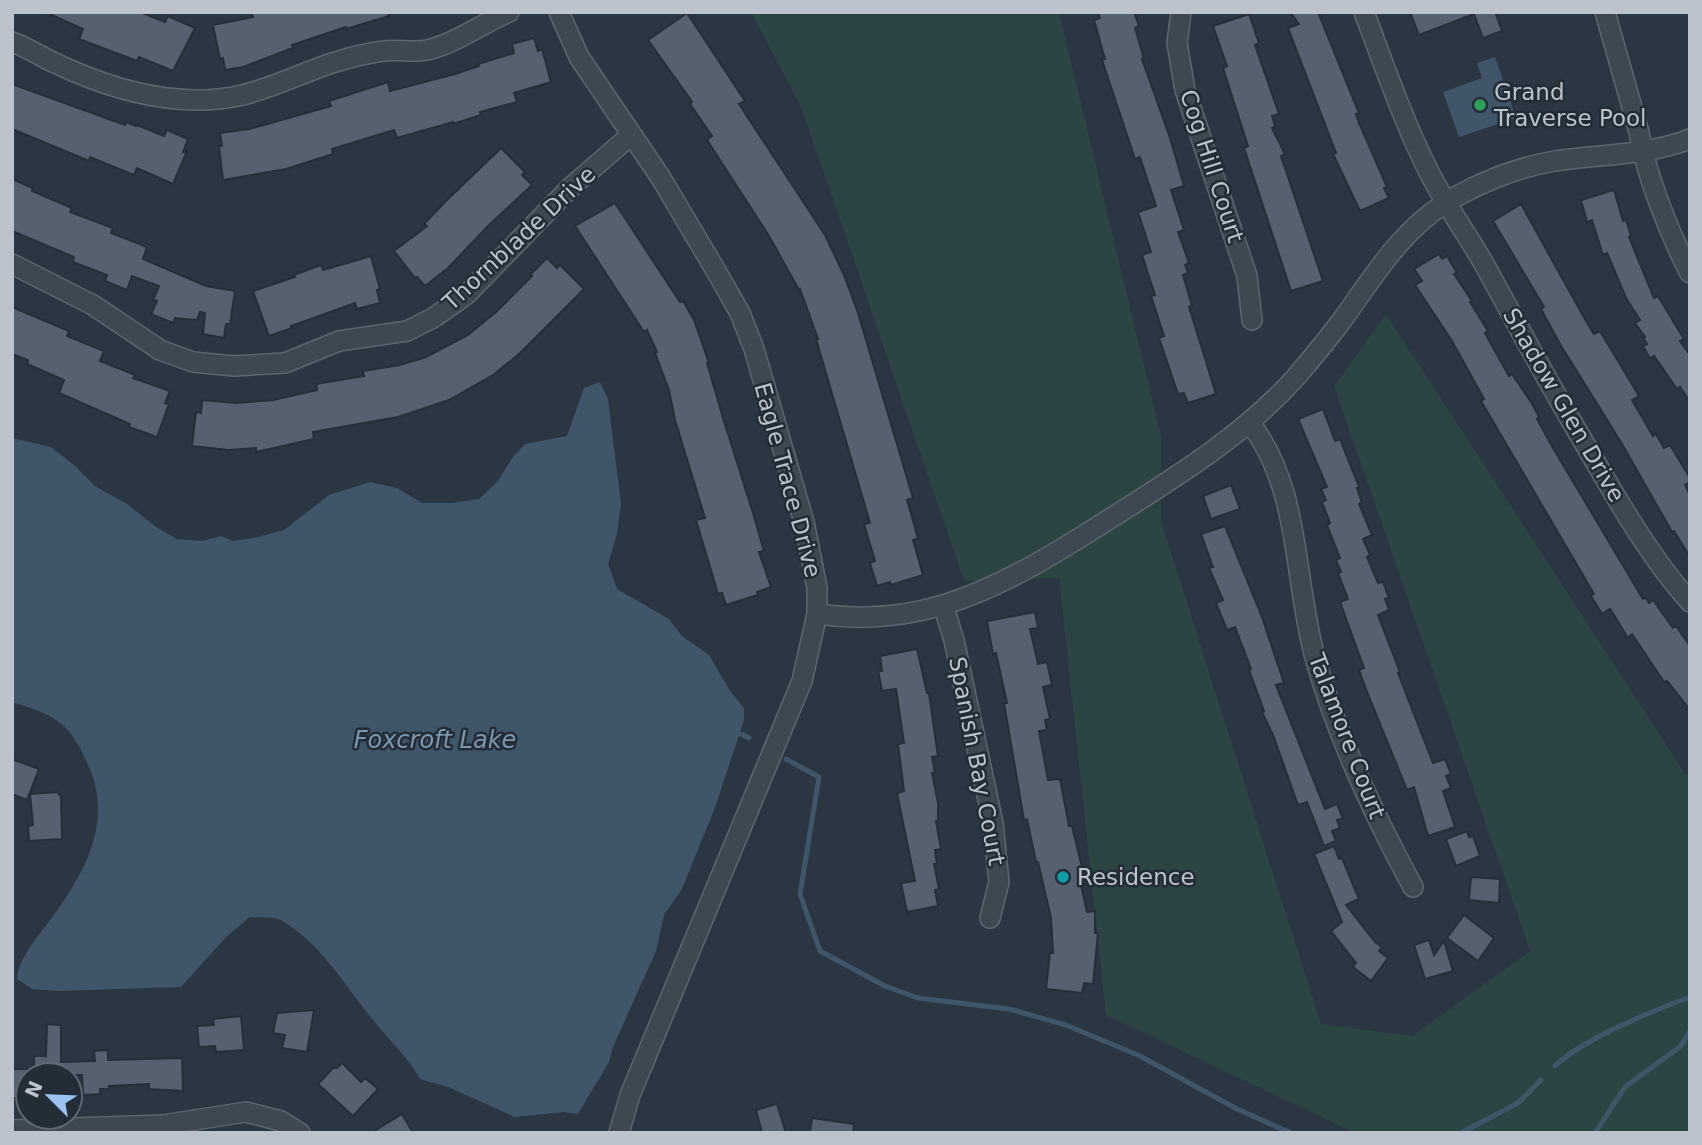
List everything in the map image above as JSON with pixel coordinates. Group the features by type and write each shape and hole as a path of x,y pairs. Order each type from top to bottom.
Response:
{"street":[{"path":"12,42 105,83 177,99 213,100 241,97 359,56 385,51 424,50 445,45 509,12"},
{"name":"Eagle Trace Drive","path":"559,12 579,57 661,178 740,313 754,349 804,522 817,588 817,614 802,681 630,1095 619,1133"},
{"name":"Cog Hill Court","path":"1181,12 1177,43 1185,90 1247,276 1252,320"},
{"name":"Shadow Glen Drive","path":"1364,12 1427,169 1487,268 1536,363 1624,508 1665,574 1690,602"},
{"path":"1605,12 1639,132 1642,153 1677,248 1690,273"},
{"name":"Thornblade Drive","path":"12,264 93,305 160,350 193,362 234,366 285,363 339,341 407,331 433,318 467,294 571,187 631,135"},
{"path":"817,614 837,617 897,615 943,605 1005,580 1173,480 1249,422 1290,383 1322,348 1388,254 1412,230 1446,203 1485,183 1519,170 1555,161 1642,153 1690,139"},
{"name":"Talamore Court","path":"1249,422 1264,441 1283,483 1302,601 1316,660 1333,711 1382,829 1413,887"},
{"name":"Spanish Bay Court","path":"943,605 954,639 993,823 999,882 990,918"},
{"path":"12,1130 163,1125 246,1112 281,1121 300,1133"}],"green space":[{"path":"751,12 1059,12 1161,436 1161,521 1321,1024 1412,1036 1530,951 1334,386 1386,314 1686,775 1690,775 1690,1133 1355,1133 1106,1015 1059,578 964,581 802,109"}],"water":[{"name":"Grand Traverse Pool","path":"1495,57 1516,118 1459,137 1443,92 1482,78 1477,63"},
{"name":"Foxcroft Lake","path":"600,382 608,399 621,504 617,534 608,564 617,589 669,619 682,636 709,655 730,691 744,708 744,720 716,805 682,889 664,915 656,951 613,1047 609,1062 578,1114 563,1112 515,1117 448,1087 420,1079 321,953 296,930 275,918 250,917 227,936 181,987 57,991 32,989 17,979 27,952 81,872 96,832 98,811 96,789 89,767 68,731 52,717 12,702 12,438 51,447 95,486 127,504 156,527 177,539 202,541 221,536 233,541 284,530 329,495 370,482 397,488 422,503 452,503 479,499 497,482 525,444 567,436 584,388"}],"building":[{"path":"45,12 140,12 165,22 168,16 195,28 173,71 139,57 137,61 79,39 83,29"},
{"path":"251,12 388,12 389,16 346,27 292,45 293,48 243,67 225,70 213,25 253,17"},
{"path":"1098,12 1134,12 1139,26 1135,28 1142,59 1184,186 1171,190 1184,230 1178,232 1189,263 1185,265 1188,273 1183,275 1192,306 1189,307 1216,394 1188,403 1184,393 1178,394 1159,338 1164,336 1142,255 1151,252 1138,212 1156,206 1140,157 1135,159 1102,60 1105,59 1094,20 1100,18"},
{"path":"1290,12 1318,12 1359,113 1356,114 1359,123 1387,187 1384,188 1389,198 1360,211 1333,154 1336,153 1288,28 1299,24"},
{"name":"Grand Traverse Pool","path":"1410,12 1495,12 1502,31 1483,38 1474,14 1419,35"},
{"path":"687,13 745,101 739,104 825,235 844,275 858,313 913,498 907,500 918,538 913,540 923,575 891,585 890,582 877,586 870,563 875,561 864,524 870,523 818,339 800,289 707,140 712,136 690,104 692,102 648,40"},
{"path":"1249,14 1259,43 1255,45 1279,114 1272,116 1275,126 1272,128 1285,154 1281,156 1323,281 1291,291 1244,148 1248,146 1223,68 1227,66 1213,26"},
{"path":"534,38 538,51 542,49 551,82 514,93 517,102 480,112 481,115 453,124 397,138 394,130 332,149 333,154 286,169 223,180 220,133 249,129 331,106 329,101 388,82 390,91 455,74 514,53 512,44"},
{"path":"12,84 125,125 126,122 137,125 164,136 167,130 188,139 183,152 187,151 173,184 137,168 134,175 90,157 89,161 12,129"},
{"path":"501,148 525,172 522,175 532,185 448,268 425,286 415,278 394,251 427,226 424,224"},
{"path":"12,179 33,188 32,191 72,208 70,212 113,228 111,233 147,247 143,259 206,286 235,291 230,324 226,324 224,338 203,334 205,313 200,312 197,320 175,318 173,323 151,314 157,301 153,300 159,286 132,276 127,290 105,281 107,275 73,262 74,257 12,231"},
{"path":"1614,190 1623,221 1626,220 1631,236 1629,237 1654,298 1658,296 1684,339 1680,341 1690,355 1690,402 1680,387 1677,389 1654,356 1650,359 1643,346 1647,344 1643,338 1645,337 1635,323 1640,320 1626,298 1607,253 1603,255 1592,220 1587,222 1581,200"},
{"path":"615,203 694,320 764,551 759,552 771,587 757,592 758,595 726,605 722,593 718,594 696,520 705,518 675,420 669,390 655,353 657,352 647,330 644,332 575,226"},
{"path":"1521,204 1586,321 1594,334 1600,331 1639,396 1632,400 1653,436 1656,434 1664,448 1670,445 1690,478 1690,482 1685,485 1690,495 1690,557 1674,531 1672,532 1560,344 1541,309 1544,307 1493,221"},
{"path":"1439,254 1442,259 1447,256 1509,376 1512,374 1531,402 1553,448 1643,599 1646,598 1649,603 1653,600 1690,646 1690,710 1667,681 1664,682 1632,634 1628,638 1610,609 1602,614 1591,596 1594,594 1481,401 1484,399 1452,341 1415,285 1422,281 1414,269"},
{"path":"371,256 380,289 377,290 380,303 357,309 355,303 269,336 253,291 321,265 323,270"},
{"path":"547,258 557,268 560,265 584,289 518,355 493,375 449,400 398,417 313,432 314,439 256,452 256,448 229,450 192,446 196,412 201,413 202,400 236,403 273,400 317,390 316,384 364,376 363,371 400,365 426,357 468,335 496,312"},
{"path":"12,307 69,331 67,336 104,351 100,361 135,375 133,378 170,391 165,403 169,404 157,437 129,427 130,424 59,393 64,380 27,364 28,360 12,354"},
{"path":"1323,409 1335,441 1340,439 1359,487 1357,488 1362,503 1359,504 1372,535 1363,539 1370,555 1367,557 1378,583 1383,582 1389,598 1385,599 1389,610 1378,615 1400,672 1398,673 1433,763 1445,759 1451,774 1446,776 1451,788 1443,791 1455,827 1428,836 1414,787 1407,790 1367,692 1359,670 1364,668 1340,602 1348,599 1338,573 1341,572 1336,560 1340,558 1327,525 1330,523 1322,502 1326,500 1321,489 1327,487 1298,419"},
{"path":"1231,485 1240,509 1211,519 1203,496"},
{"path":"1225,526 1262,617 1284,683 1276,685 1325,809 1337,804 1343,818 1337,820 1340,828 1332,831 1336,841 1324,846 1307,802 1298,805 1262,712 1264,711 1249,670 1251,669 1235,627 1227,630 1216,603 1223,600 1209,568 1213,567 1201,534"},
{"path":"1035,612 1038,628 1030,629 1038,664 1047,662 1052,685 1043,687 1050,719 1045,720 1047,730 1039,731 1048,780 1060,779 1069,826 1072,826 1086,884 1081,885 1087,912 1095,911 1095,933 1098,933 1093,984 1084,983 1082,993 1046,989 1050,953 1053,953 1051,918 1027,819 1024,820 1004,703 1007,703 987,621"},
{"path":"917,649 929,693 938,756 932,757 935,773 932,773 938,803 936,821 941,849 935,850 937,864 934,864 939,889 935,890 938,906 907,912 901,883 915,881 897,793 904,791 898,744 904,743 896,689 882,691 878,670 882,671 880,656"},
{"path":"12,759 39,769 27,800 12,794"},
{"path":"57,792 61,796 62,839 29,841 28,826 33,825 30,794"},
{"path":"1467,831 1469,837 1473,836 1480,856 1456,866 1446,839"},
{"path":"1334,846 1339,859 1342,858 1359,899 1346,905 1382,947 1379,951 1388,958 1371,981 1353,967 1356,963 1331,931 1342,922 1314,854"},
{"path":"1471,877 1500,879 1499,903 1469,900"},
{"path":"1464,915 1494,938 1478,961 1447,938"},
{"path":"1429,940 1434,955 1444,941 1453,971 1425,979 1414,945"},
{"path":"314,1010 307,1052 282,1048 285,1035 273,1033 277,1013"},
{"path":"241,1016 244,1050 216,1052 215,1046 199,1047 197,1026 214,1025 213,1019"},
{"path":"47,1024 61,1025 61,1061 34,1061 34,1056 46,1056"},
{"path":"108,1050 108,1060 182,1058 183,1091 149,1089 149,1084 109,1086 109,1089 100,1089 100,1094 84,1095 84,1061 95,1061 94,1051"},
{"path":"342,1063 361,1082 365,1078 378,1089 353,1116 318,1084 333,1068"},
{"path":"12,1069 14,1069 14,1098"},
{"path":"777,1104 786,1133 762,1133 756,1110"},
{"path":"402,1114 413,1133 371,1133"},
{"path":"812,1118 854,1124 853,1133 810,1133"}],"waterway":[{"path":"741,734 749,738"},
{"path":"786,759 819,777 800,894 820,951 885,986 918,998 1009,1009 1066,1025 1140,1056 1237,1109 1291,1133"},
{"path":"1555,1066 1600,1036 1690,997"},
{"path":"1595,1133 1625,1087 1681,1046 1690,1031"},
{"path":"1461,1133 1518,1103 1541,1080"}],"place":[{"name":"Grand Traverse Pool","path":"1480,105"},
{"name":"Residence","path":"1063,877"}]}
